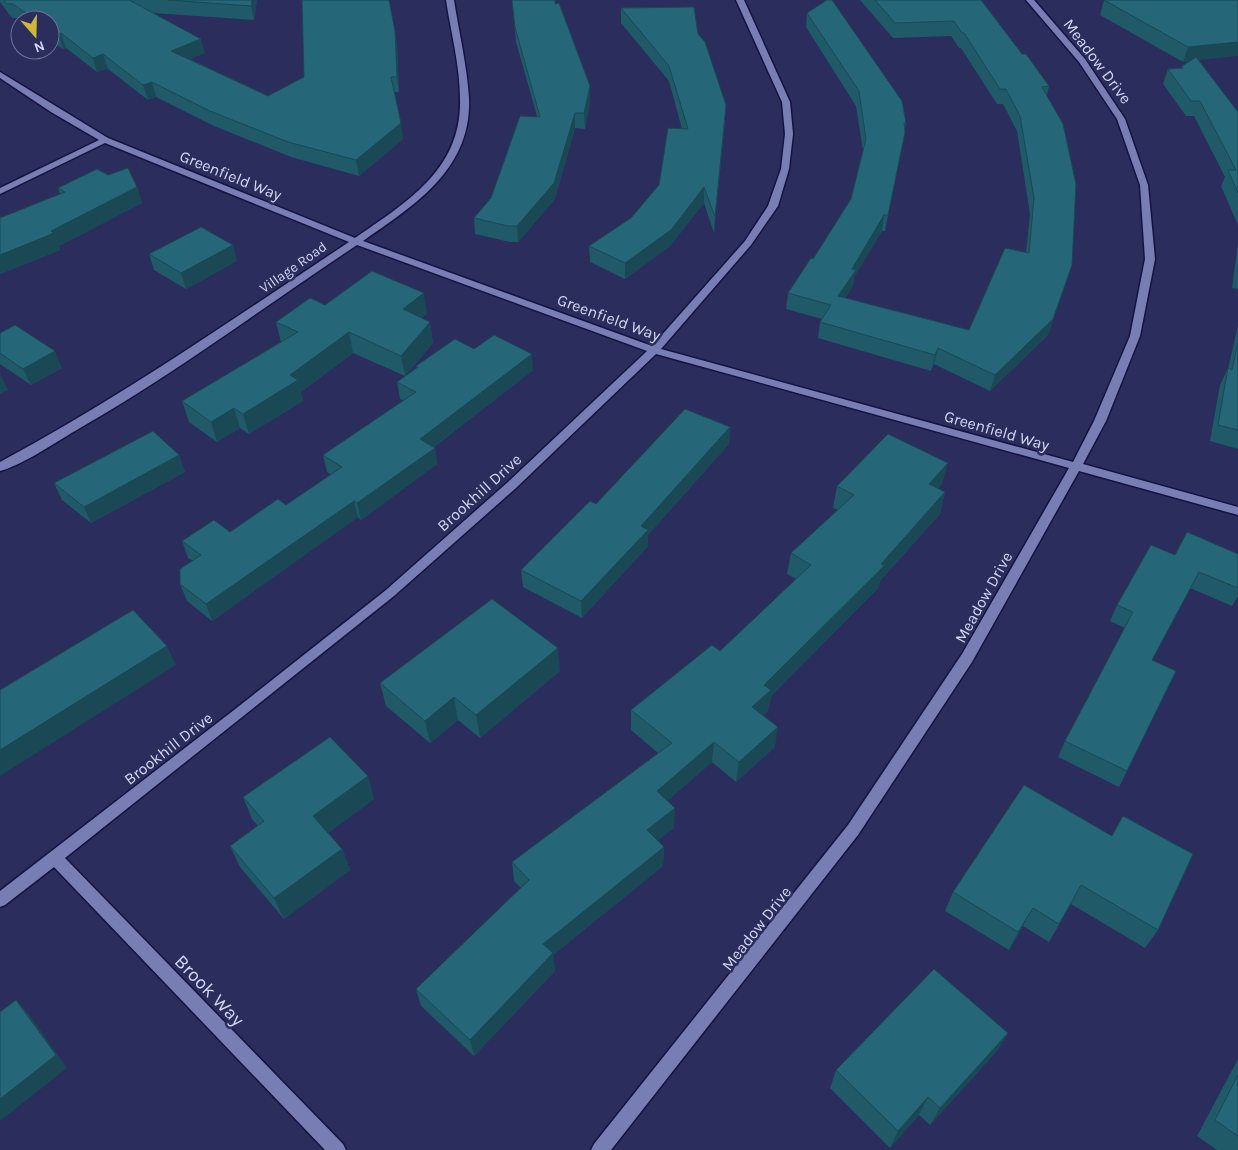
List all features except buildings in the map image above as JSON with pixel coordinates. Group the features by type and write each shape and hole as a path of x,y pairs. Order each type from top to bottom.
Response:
{"street":[{"name":"Village Road","path":"0,467 42,446 194,353 394,214 429,185 453,156 464,126 465,98 450,0"},
{"name":"Brookhill Drive","path":"0,900 390,593 512,485 654,350 748,243 773,206 785,169 789,134 786,102 740,0"},
{"name":"Meadow Drive","path":"600,1150 853,830 967,658 1076,467 1100,421 1134,336 1150,259 1144,185 1121,119 1082,61 1030,0"},
{"name":"Greenfield Way","path":"0,74 54,110 105,140 356,241 654,350 1238,511"},
{"path":"0,191 105,140"},
{"name":"Brook Way","path":"54,857 337,1150"}]}
